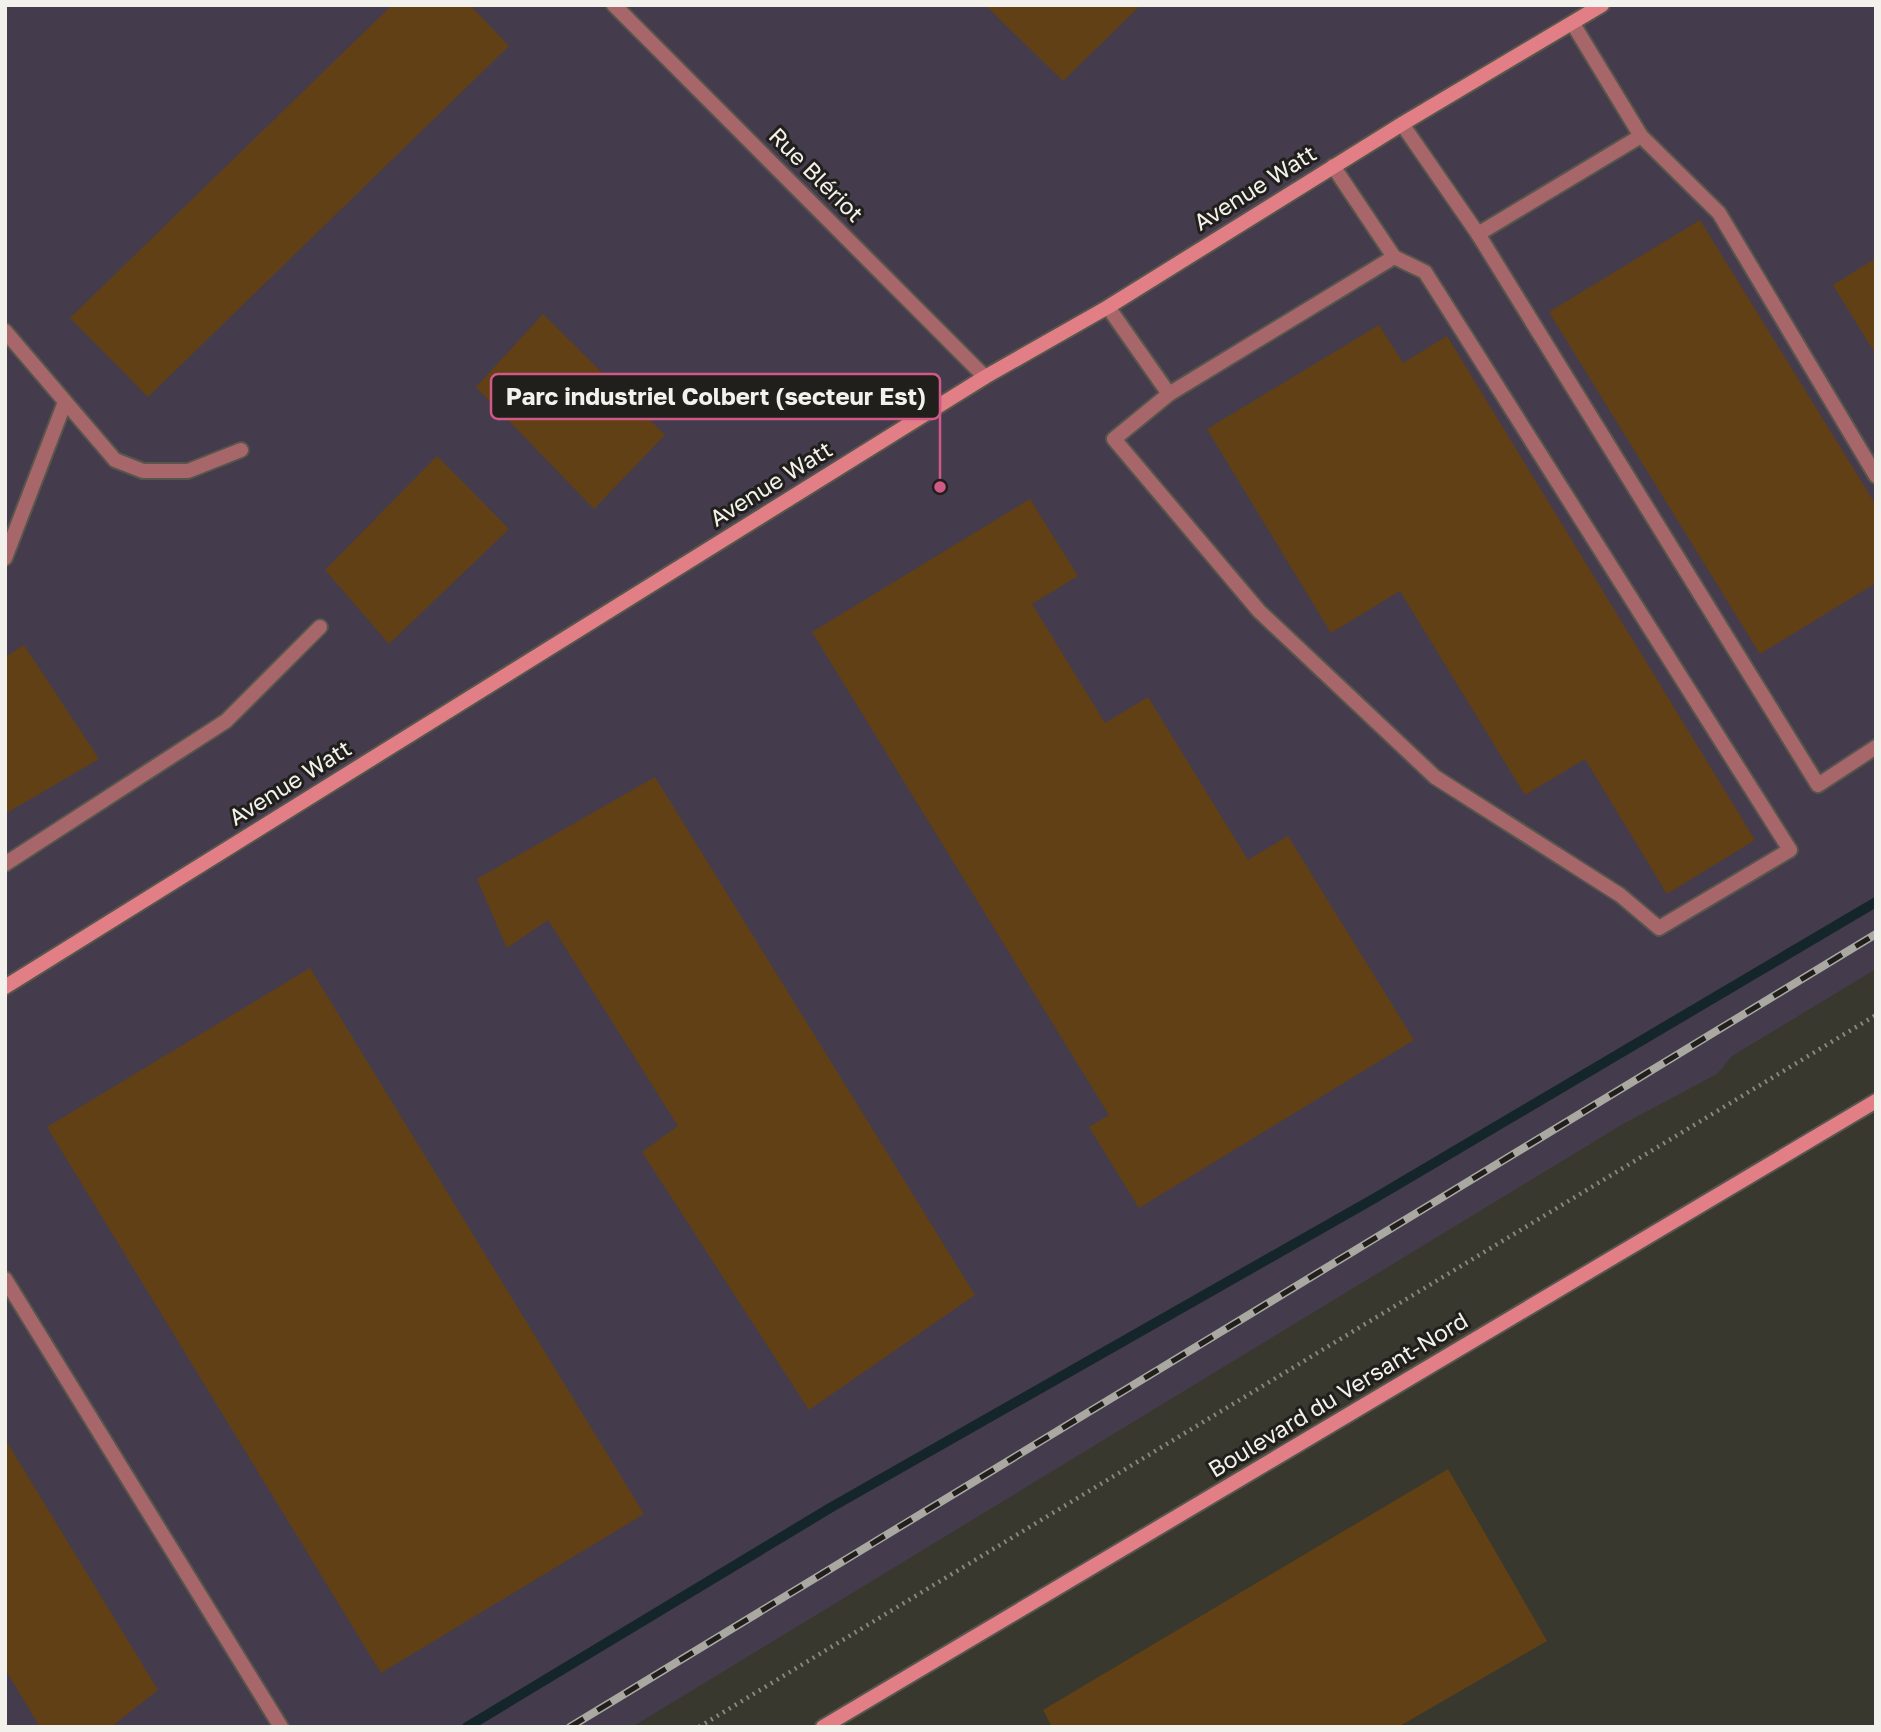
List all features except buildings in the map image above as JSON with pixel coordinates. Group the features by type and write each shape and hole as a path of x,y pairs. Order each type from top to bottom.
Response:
{"street":[{"name":"Rue Blériot","path":"614,5 985,377"},
{"name":"Avenue Watt","path":"5,987 985,377 1108,307 1402,124 1602,5"},
{"path":"1573,24 1641,136 1719,213 1876,476"},
{"path":"1402,124 1478,234 1818,785 1876,747"},
{"path":"1478,234 1641,136"},
{"path":"1334,166 1394,257 1425,272 1790,850 1659,928 1620,895 1435,776 1259,611 1114,439 1169,394 1394,257"},
{"path":"1108,307 1169,394"},
{"path":"5,331 115,460 143,471 188,471 240,450"},
{"path":"5,558 65,402"},
{"path":"5,864 226,721 320,627"},
{"name":"Boulevard du Versant-Nord","path":"823,1727 1876,1101"},
{"path":"5,1279 281,1727"}],"path":[{"path":"699,1727 1876,1015"}],"shaded area":[{"path":"5,5 1876,5 1876,969 1732,1056 1717,1074 1623,1124 632,1727 5,1727"}],"waterway":[{"path":"467,1727 830,1508 1375,1198 1876,902"}],"railway":[{"path":"570,1727 1876,934"}],"place":[{"name":"Parc industriel Colbert (secteur Est)","path":"940,487"}]}
